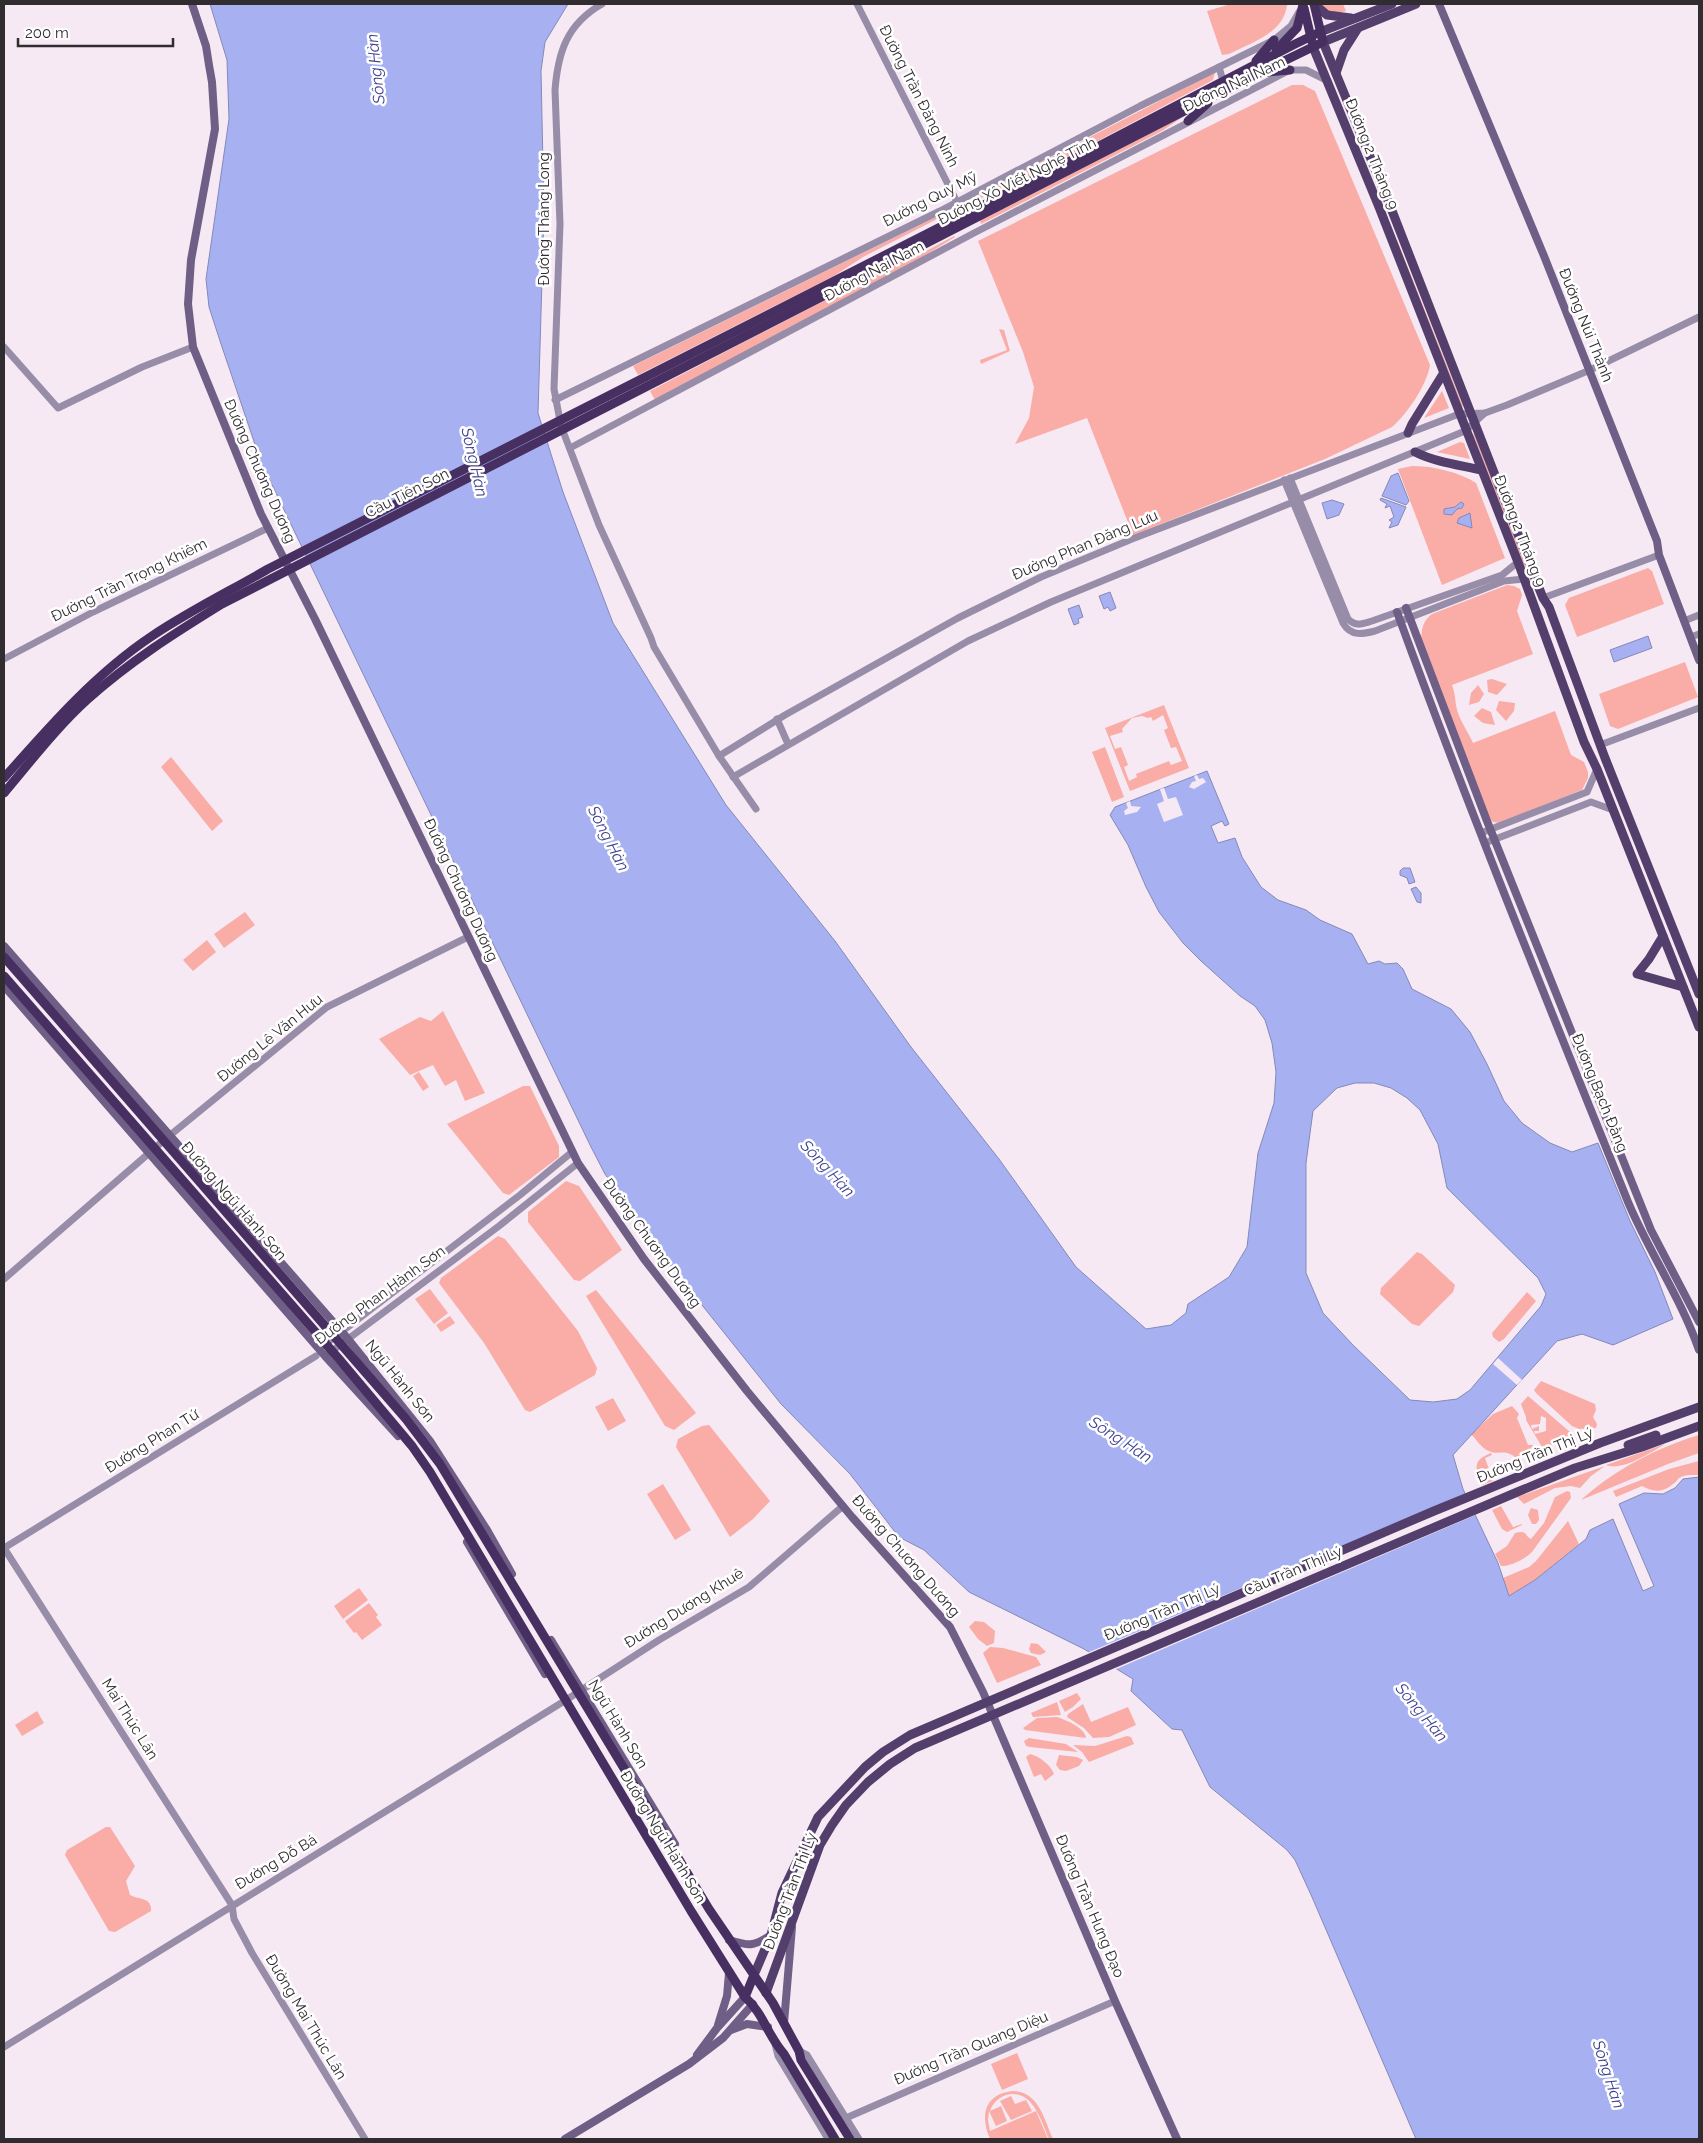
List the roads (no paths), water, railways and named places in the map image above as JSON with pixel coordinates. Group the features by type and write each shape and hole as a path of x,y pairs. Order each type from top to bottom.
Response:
{"highway":[{"path":"1303,4 1313,47"},
{"path":"1268,58 1297,28 1303,4"},
{"path":"1314,4 1323,42"},
{"name":"Đường Xô Viết Nghệ Tĩnh","path":"632,389 965,218 1253,65 1320,32"},
{"path":"1253,65 1274,40"},
{"name":"Đường Xô Viết Nghệ Tĩnh","path":"965,218 1323,42"},
{"path":"1260,73 1290,70"},
{"path":"1188,121 1215,96"},
{"name":"Cầu Tiên Sơn","path":"270,574 632,389"},
{"path":"4,778 57,718 129,652 161,630 270,574"},
{"path":"4,793 53,735 87,700 131,663 270,574"},
{"name":"Đường Ngũ Hành Sơn","path":"4,957 29,981 341,1338 440,1464"},
{"name":"Đường Ngũ Hành Sơn","path":"4,976 323,1351"},
{"name":"Ngũ Hành Sơn","path":"323,1351 412,1446 430,1472 476,1554 559,1690"},
{"name":"Ngũ Hành Sơn","path":"440,1464 492,1545 709,1910"},
{"name":"Đường Ngũ Hành Sơn","path":"559,1690 729,1973 768,2027 775,2044 784,2054 835,2139"},
{"name":"Đường Ngũ Hành Sơn","path":"709,1910 784,2022 802,2060 842,2119 850,2139"},
{"path":"745,1997 754,1975"},
{"path":"753,2004 766,1993"}],"main road":[{"name":"Đường Chương Dương","path":"192,4 206,46 212,82 214,129 191,260 188,304 193,347 268,528 340,671 578,1163 644,1259 747,1390 843,1506 950,1627 978,1682"},
{"path":"1314,4 1327,15 1354,18"},
{"name":"Đường Xô Viết Nghệ Tĩnh","path":"1320,32 1392,4"},
{"name":"Đường Xô Viết Nghệ Tĩnh","path":"1323,42 1416,4"},
{"name":"Đường Núi Thành","path":"1439,4 1658,540 1659,555 1699,660"},
{"path":"1336,73 1344,50 1358,28"},
{"name":"Đường 2 Tháng 9","path":"1323,42 1472,414 1543,598 1550,607 1600,745 1699,994"},
{"name":"Đường 2 Tháng 9","path":"1313,47 1482,470 1588,750 1699,1027"},
{"path":"1408,433 1443,374"},
{"path":"1415,452 1424,457 1482,470"},
{"path":"1533,602 1543,598"},
{"name":"Đường Bạch Đằng","path":"1406,608 1491,830 1651,1230 1699,1324"},
{"name":"Đường Bạch Đằng","path":"1397,612 1481,833 1642,1235 1690,1328 1699,1350"},
{"path":"1422,680 1432,676"},
{"path":"1588,750 1600,745"},
{"path":"1455,764 1465,760"},
{"path":"1504,889 1514,885"},
{"path":"1663,936 1650,959 1637,974 1683,986"},
{"path":"1526,945 1536,941"},
{"name":"Đường Ngũ Hành Sơn","path":"4,946 24,968 29,981"},
{"path":"1672,960 1684,956"},
{"name":"Đường Ngũ Hành Sơn","path":"4,986 152,1151 278,1300"},
{"path":"1552,1010 1560,1003"},
{"path":"1575,1070 1585,1066"},
{"path":"1600,1132 1610,1128"},
{"name":"Đường Ngũ Hành Sơn","path":"167,1138 180,1146"},
{"name":"Ngũ Hành Sơn","path":"180,1146 430,1441 492,1545"},
{"path":"1642,1235 1651,1230"},
{"name":"Ngũ Hành Sơn","path":"278,1300 323,1351"},
{"path":"1690,1328 1699,1324"},
{"name":"Đường Trần Thị Lý","path":"754,1975 771,1935 782,1893 818,1817 865,1767 883,1752 910,1736 1258,1586 1509,1480 1699,1407"},
{"path":"1569,1457 1602,1448 1699,1413"},
{"path":"1575,1468 1604,1454 1699,1420"},
{"name":"Đường Trần Thị Lý","path":"1515,1493 1575,1468 1642,1447 1699,1426"},
{"name":"Cầu Trần Thị Lý","path":"972,1723 1515,1493"},
{"name":"Ngũ Hành Sơn","path":"476,1554 564,1701"},
{"name":"Đường Trần Hưng Đạo","path":"978,1682 1115,2001 1177,2139"},
{"name":"Đường Trần Thị Lý","path":"766,1993 820,1846 838,1815 857,1793 884,1768 908,1753 972,1723"},
{"path":"784,2022 794,1913"},
{"path":"729,1940 747,1945 758,1944 771,1935"},
{"path":"717,2028 727,1996 729,1973"},
{"path":"690,2064 717,2028 745,1997"},
{"path":"565,2139 690,2064 723,2038 753,2004"},
{"path":"729,2031 747,2024 768,2027"}],"street":[{"name":"Đường Thăng Long","path":"602,4 580,20 568,36 561,50 557,68 555,90 560,233 555,400 561,426 599,525 654,646 719,756 756,808"},
{"name":"Đường Trần Đăng Ninh","path":"857,4 974,233"},
{"name":"Đường Quy Mỹ","path":"555,400 957,201 1274,40 1291,26 1303,4"},
{"path":"1219,67 1223,81"},
{"name":"Đường Nại Nam","path":"570,448 974,233 1290,70 1306,70 1328,82"},
{"name":"Đường Phan Đăng Lưu","path":"719,756 777,719 958,618 1041,577 1132,539 1459,414 1485,413 1590,370 1699,317"},
{"path":"4,347 58,408 142,367 193,347"},
{"name":"Đường Phan Đăng Lưu","path":"733,777 968,641 1051,602 1465,431 1485,413"},
{"path":"1287,479 1345,627 1355,633 1361,635 1504,582 1524,579"},
{"path":"1296,501 1348,619 1358,625 1502,575 1518,562"},
{"name":"Đường Trần Trọng Khiêm","path":"4,659 93,612 268,528"},
{"path":"1543,598 1659,555"},
{"path":"1684,620 1699,615"},
{"path":"1691,637 1699,634"},
{"path":"1600,745 1699,708"},
{"path":"777,719 788,744"},
{"path":"1481,833 1588,792 1597,769"},
{"path":"1485,843 1591,802 1613,810"},
{"path":"1530,815 1533,824"},
{"name":"Đường Lê Văn Hưu","path":"4,1279 167,1138 327,1007 468,937"},
{"name":"Đường Phan Hành Sơn","path":"341,1338 572,1152"},
{"name":"Đường Phan Hành Sơn","path":"323,1351 498,1226 578,1163"},
{"name":"Đường Phan Tứ","path":"4,1548 323,1351"},
{"name":"Đường Dương Khuê","path":"564,1701 659,1640 749,1587 843,1506"},
{"name":"Mai Thúc Lân","path":"4,1548 232,1905"},
{"name":"Đường Đỗ Bá","path":"4,2047 564,1701"},
{"name":"Đường Mai Thúc Lân","path":"232,1905 234,1919 252,1953 365,2139"},
{"name":"Đường Trần Quang Diệu","path":"842,2119 1115,2001"},
{"path":"775,2044 778,2056 828,2139"},
{"path":"842,2119 859,2139"}],"water":[{"name":"Sông Hàn","path":"210,4 568,4 545,42 541,71 544,213 538,413 563,492 613,623 726,805 835,941 911,1047 999,1159 1076,1267 1146,1329 1171,1325 1186,1313 1188,1304 1229,1277 1247,1247 1258,1153 1274,1103 1276,1072 1272,1043 1265,1020 1255,1006 1240,996 1183,943 1159,912 1128,845 1110,815 1115,807 1207,771 1229,824 1225,826 1222,821 1211,826 1218,843 1235,838 1242,857 1261,887 1278,900 1306,910 1320,920 1352,934 1368,964 1379,961 1385,964 1397,963 1403,969 1412,989 1451,1009 1470,1032 1504,1101 1522,1123 1550,1143 1572,1152 1598,1143 1630,1221 1655,1272 1673,1319 1613,1345 1582,1334 1557,1341 1453,1455 1463,1489 1498,1563 1509,1596 1535,1580 1586,1539 1590,1530 1613,1519 1643,1591 1654,1586 1619,1504 1644,1493 1663,1494 1675,1488 1683,1479 1699,1477 1699,2139 1416,2139 1312,1897 1295,1860 1287,1850 1210,1787 1182,1730 1172,1729 1131,1691 1133,1679 1084,1649 969,1592 924,1550 899,1537 850,1474 781,1404 662,1255 605,1174 591,1147 261,462 209,307 206,279 229,119 227,60","holes":["1355,1083 1374,1083 1391,1088 1407,1098 1420,1110 1438,1144 1447,1188 1538,1278 1546,1294 1541,1306 1470,1390 1457,1399 1433,1402 1410,1400 1323,1313 1306,1273 1306,1163 1313,1111 1337,1088"]},
{"path":"1398,473 1409,501 1406,505 1382,496 1391,476"},
{"path":"1381,498 1406,507 1398,525 1389,528 1392,522 1389,520 1394,517 1390,506 1385,508 1387,504 1380,500"},
{"path":"1332,500 1344,504 1339,515 1327,519 1322,503"},
{"path":"1461,502 1464,504 1462,508 1457,509 1452,515 1444,514 1444,509 1455,507"},
{"path":"1470,513 1472,528 1457,523 1459,518"},
{"path":"1110,592 1116,608 1110,611 1108,607 1104,609 1099,596"},
{"path":"1079,605 1083,617 1078,619 1079,623 1074,625 1068,609"},
{"path":"1648,636 1652,648 1614,662 1610,650"},
{"path":"1403,868 1410,868 1415,882 1409,884 1407,878 1400,875 1400,871"},
{"path":"1416,887 1421,893 1421,903 1417,902 1411,889"}]}
